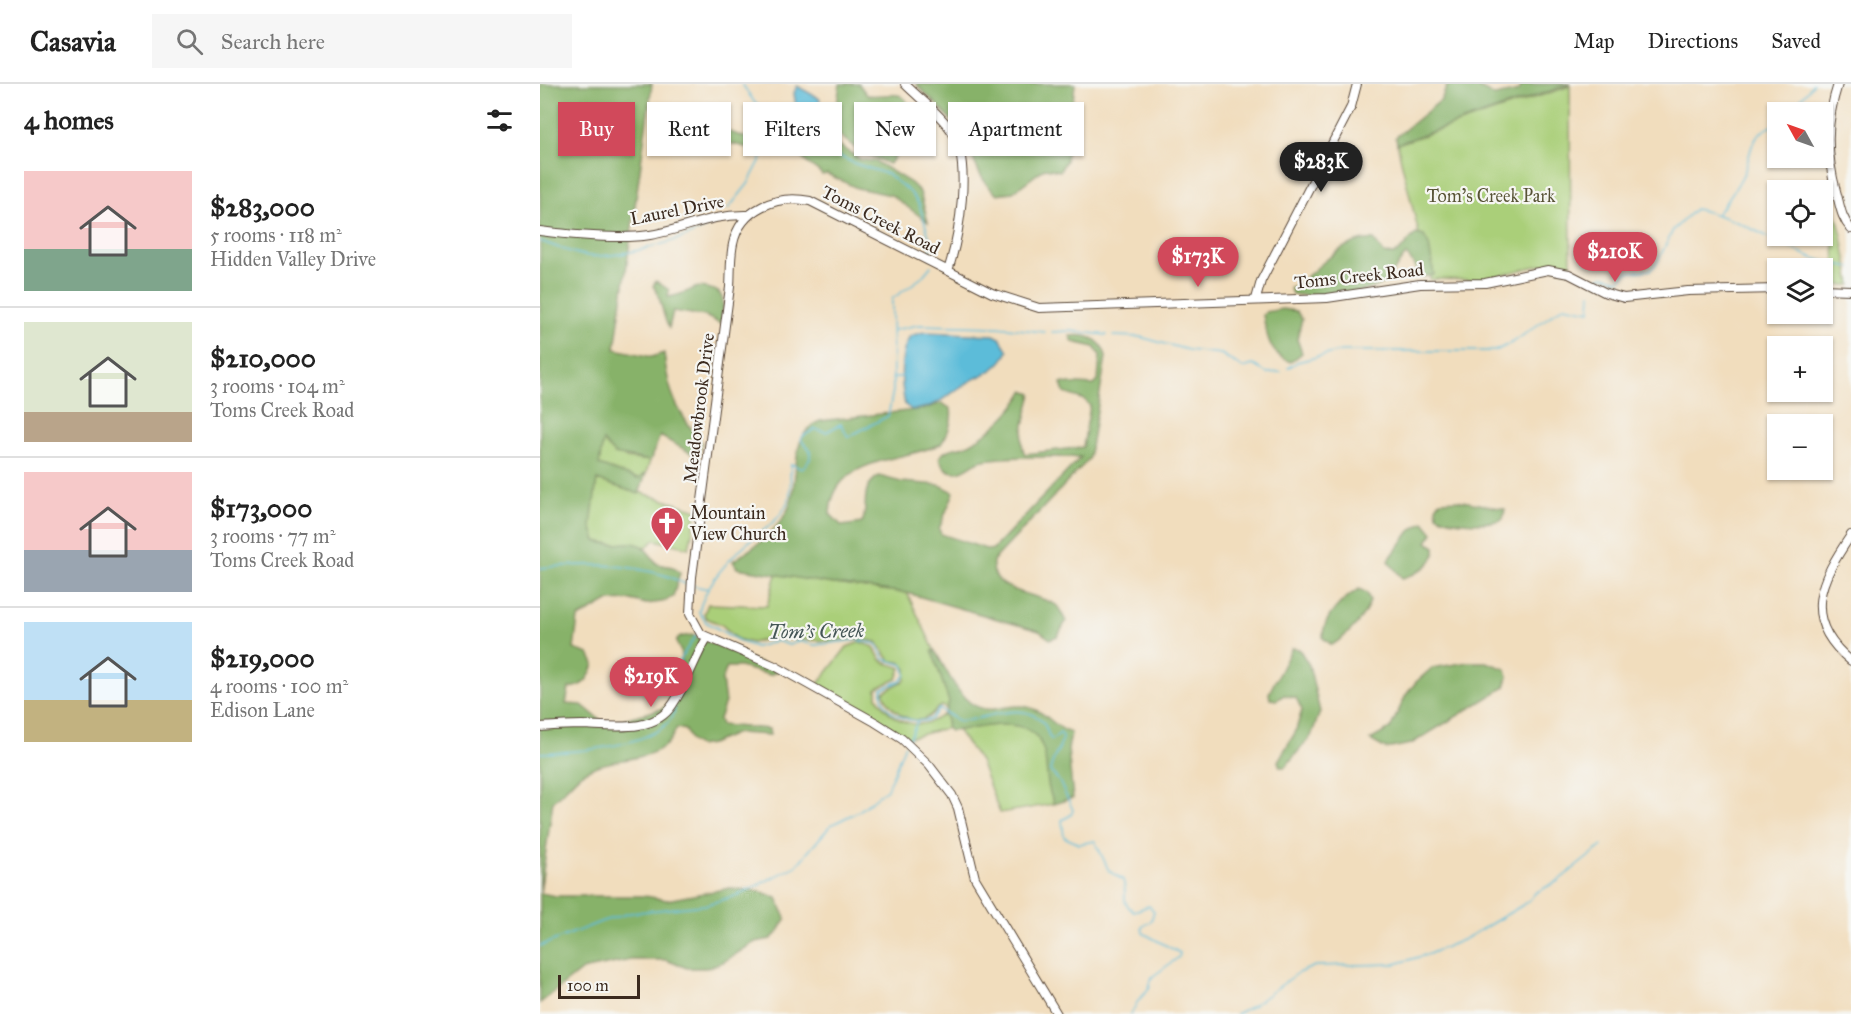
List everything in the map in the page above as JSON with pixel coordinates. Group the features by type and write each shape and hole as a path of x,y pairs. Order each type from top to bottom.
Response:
{"street":[{"path":"905,84 951,129 961,152 958,228 948,271"},
{"path":"1256,299 1261,281 1350,109 1357,84"},
{"path":"1838,84 1828,122 1829,161 1841,212 1851,230"},
{"name":"Toms Creek Road","path":"748,215 773,202 794,199 810,201 1007,299 1040,308 1343,297 1420,284 1477,284 1548,270 1569,274 1606,293 1624,298 1688,291 1767,289"},
{"name":"Laurel Drive","path":"542,231 631,236 662,233 712,216 748,215"},
{"name":"Meadowbrook Drive","path":"707,638 696,628 690,614 692,577 730,287 733,245 748,215"},
{"path":"1833,289 1851,290"},
{"path":"1851,535 1823,581 1819,606 1829,639 1851,661"},
{"path":"540,727 579,725 614,728 655,720 674,703 707,638 775,666 902,739 929,765 952,795 958,808 975,878 1057,1014"}],"green space":[{"path":"540,84 652,84 649,102 647,102 647,120 615,349 652,357 664,353 668,380 675,401 702,443 698,457 660,436 650,461 614,454 603,441 599,465 638,479 646,473 639,494 597,480 591,525 596,541 607,544 636,543 649,553 657,564 673,567 680,573 673,597 662,602 646,604 631,600 608,601 578,618 574,649 589,654 594,664 586,681 579,686 569,688 566,704 582,705 605,724 661,709 671,702 681,673 681,652 676,642 679,637 692,635 778,671 770,675 740,667 727,667 722,680 725,702 719,719 721,725 769,729 770,735 737,733 711,744 698,746 691,741 685,730 677,728 668,742 659,750 586,771 553,801 540,893"},
{"path":"840,84 859,84 867,95 896,95 901,96 907,102 854,102 854,147 842,137 842,102 837,102"},
{"path":"916,84 1075,84 1073,102 948,102 948,117"},
{"path":"1448,84 1472,84 1495,96 1519,91 1522,84 1571,84 1397,144 1396,137 1441,100"},
{"name":"Tom's Creek Park","path":"1570,86 1571,271 1541,265 1480,280 1430,279 1397,144"},
{"path":"731,132 743,137 743,146 731,144"},
{"path":"842,147 861,160 875,161 911,183 920,192 928,222 891,195 857,188 827,174 822,175 800,156 842,156"},
{"path":"871,156 895,156 889,164"},
{"path":"972,156 1066,156 1060,171 1045,168 1013,192 996,194 979,172"},
{"path":"1833,204 1841,231 1851,285 1836,285"},
{"path":"1416,234 1424,236 1429,245 1434,275 1423,277 1406,255 1387,280 1376,287 1352,293 1312,296 1292,294 1290,288 1334,254 1353,243 1374,240 1384,254 1390,254 1399,251"},
{"path":"656,281 669,290 668,297 699,287 720,293 723,302 721,324 705,316 673,311 669,328 659,296 653,286"},
{"path":"1282,309 1296,311 1302,319 1297,339 1302,353 1291,362 1274,350 1264,322 1263,315 1266,312"},
{"path":"1070,336 1093,339 1101,346 1106,357 1089,459 993,561 994,572 998,580 1006,586 1057,606 1066,621 1058,636 1050,639 1039,631 907,593 737,568 733,561 770,533 787,511 794,487 799,448 809,427 820,421 924,409 942,403 951,409 951,419 941,444 872,464 856,471 843,481 834,495 830,514 842,526 862,523 867,491 879,476 901,482 940,485 954,492 939,529 941,534 989,550 993,549 1081,457 996,458 980,461 959,472 947,469 939,458 946,451 967,445 987,432 1008,414 1024,391 1032,394 1022,442 1025,454 1083,447 1090,406 1085,400 1064,393 1061,383 1094,385 1098,381 1100,355 1094,347 1073,342"},
{"path":"540,407 593,423 626,458 650,461 646,473 638,479 627,476 597,479 697,510 689,548 655,540 646,547 596,541"},
{"path":"1457,500 1505,509 1503,519 1470,523 1437,515 1436,507 1440,501"},
{"path":"1424,522 1433,533 1427,542 1435,547 1435,553 1429,563 1419,571 1402,578 1388,561 1410,531"},
{"path":"776,574 907,593 960,704 947,709 939,707 921,720 901,715 890,704 883,692 905,680 906,669 900,662 890,661 877,642 855,638 830,641 770,638 752,643 737,639 722,625 706,618 704,614 708,604 767,606"},
{"path":"1359,589 1367,593 1370,601 1368,607 1355,626 1332,645 1323,638 1326,623 1340,603"},
{"path":"860,642 874,647 885,663 901,668 897,679 877,688 877,697 883,706 899,719 916,724 935,720 944,714 953,722 1017,718 1048,746 1054,804 1000,813 980,761 954,726 908,738 817,685 847,647"},
{"path":"1292,648 1299,649 1309,665 1320,712 1311,736 1285,767 1280,767 1278,761 1295,733 1302,710 1296,698 1284,695 1277,700 1270,699 1269,693"},
{"path":"934,650 957,689 973,704 994,709 1015,706 1031,708 1061,729 1071,733 1068,749 1073,798 1054,804 1048,786 1045,758 1040,742 1032,732 1007,725 950,731 946,728 947,721 944,714 949,702 932,651"},
{"path":"1468,662 1486,662 1506,669 1508,677 1505,687 1411,744 1386,749 1370,740 1390,729 1406,695 1416,682 1432,668"},
{"path":"730,888 762,892 777,898 786,919 771,939 755,942 723,962 706,968 687,968 666,960 631,960 582,970 540,1003 540,893 556,896 645,896 667,900"}],"water":[{"path":"797,86 820,99 819,102 795,102 794,93"},
{"path":"924,332 994,335 1000,338 1008,351 1000,363 990,371 935,404 912,410 905,405 902,361 910,336"}],"waterway":[{"name":"Tom's Creek","path":"742,84 755,103 783,117 817,146 856,164 887,174 910,192 919,204 930,240 931,258"},
{"path":"1798,102 1813,84"},
{"path":"1717,214 1743,175 1757,136 1767,129"},
{"path":"728,209 748,184 763,156"},
{"path":"1597,279 1604,276 1619,280 1628,272 1650,270 1657,263 1673,230 1695,209 1724,217 1811,257 1851,267"},
{"path":"540,241 577,254 602,256 635,251 672,241 703,229 714,222"},
{"name":"Tom's Creek","path":"931,266 921,278 892,299 893,391 888,416 848,437 841,424 826,432 815,429 803,436 801,440 810,450 810,459 802,469 791,464 790,492 785,508 775,520 724,566 711,583 699,612 706,622 741,642 756,647 777,641 789,645 798,641 815,645 857,640 876,644 884,659 903,665 906,675 900,681 882,689 885,705 898,716 924,721 931,719 939,709 959,721 1003,713 1026,713 1036,716 1044,724 1052,740 1060,733 1063,739 1050,771 1059,781 1073,810 1071,815 1062,820 1064,837 1079,844 1095,841 1109,871 1123,880 1125,901 1129,908 1134,911 1149,906 1154,911 1151,921 1142,927 1143,933 1180,953 1179,957 1152,977 1149,988 1131,1014"},
{"path":"1288,368 1297,362 1341,351 1495,351 1515,341 1564,306 1590,311 1591,293"},
{"path":"894,330 918,325 998,327 1045,332"},
{"path":"1052,332 1070,331 1107,335"},
{"path":"1113,336 1140,337 1188,350 1221,354 1243,368 1253,365 1267,373 1281,372"},
{"path":"892,379 902,376"},
{"path":"540,568 572,565 620,566 670,577 689,585"},
{"path":"694,586 709,589"},
{"path":"674,696 676,670 698,633"},
{"path":"540,753 595,749 639,739 658,731 670,720 675,707"},
{"path":"908,741 917,722"},
{"path":"540,946 630,913 705,905 738,895 796,866 831,825 859,811 887,789 905,745"},
{"path":"1236,1014 1254,1005 1298,973 1315,966 1395,964 1429,954 1465,939 1528,902 1535,893 1558,881 1602,846"}],"place":[{"name":"Mountain View Church","path":"667,552"}]}
